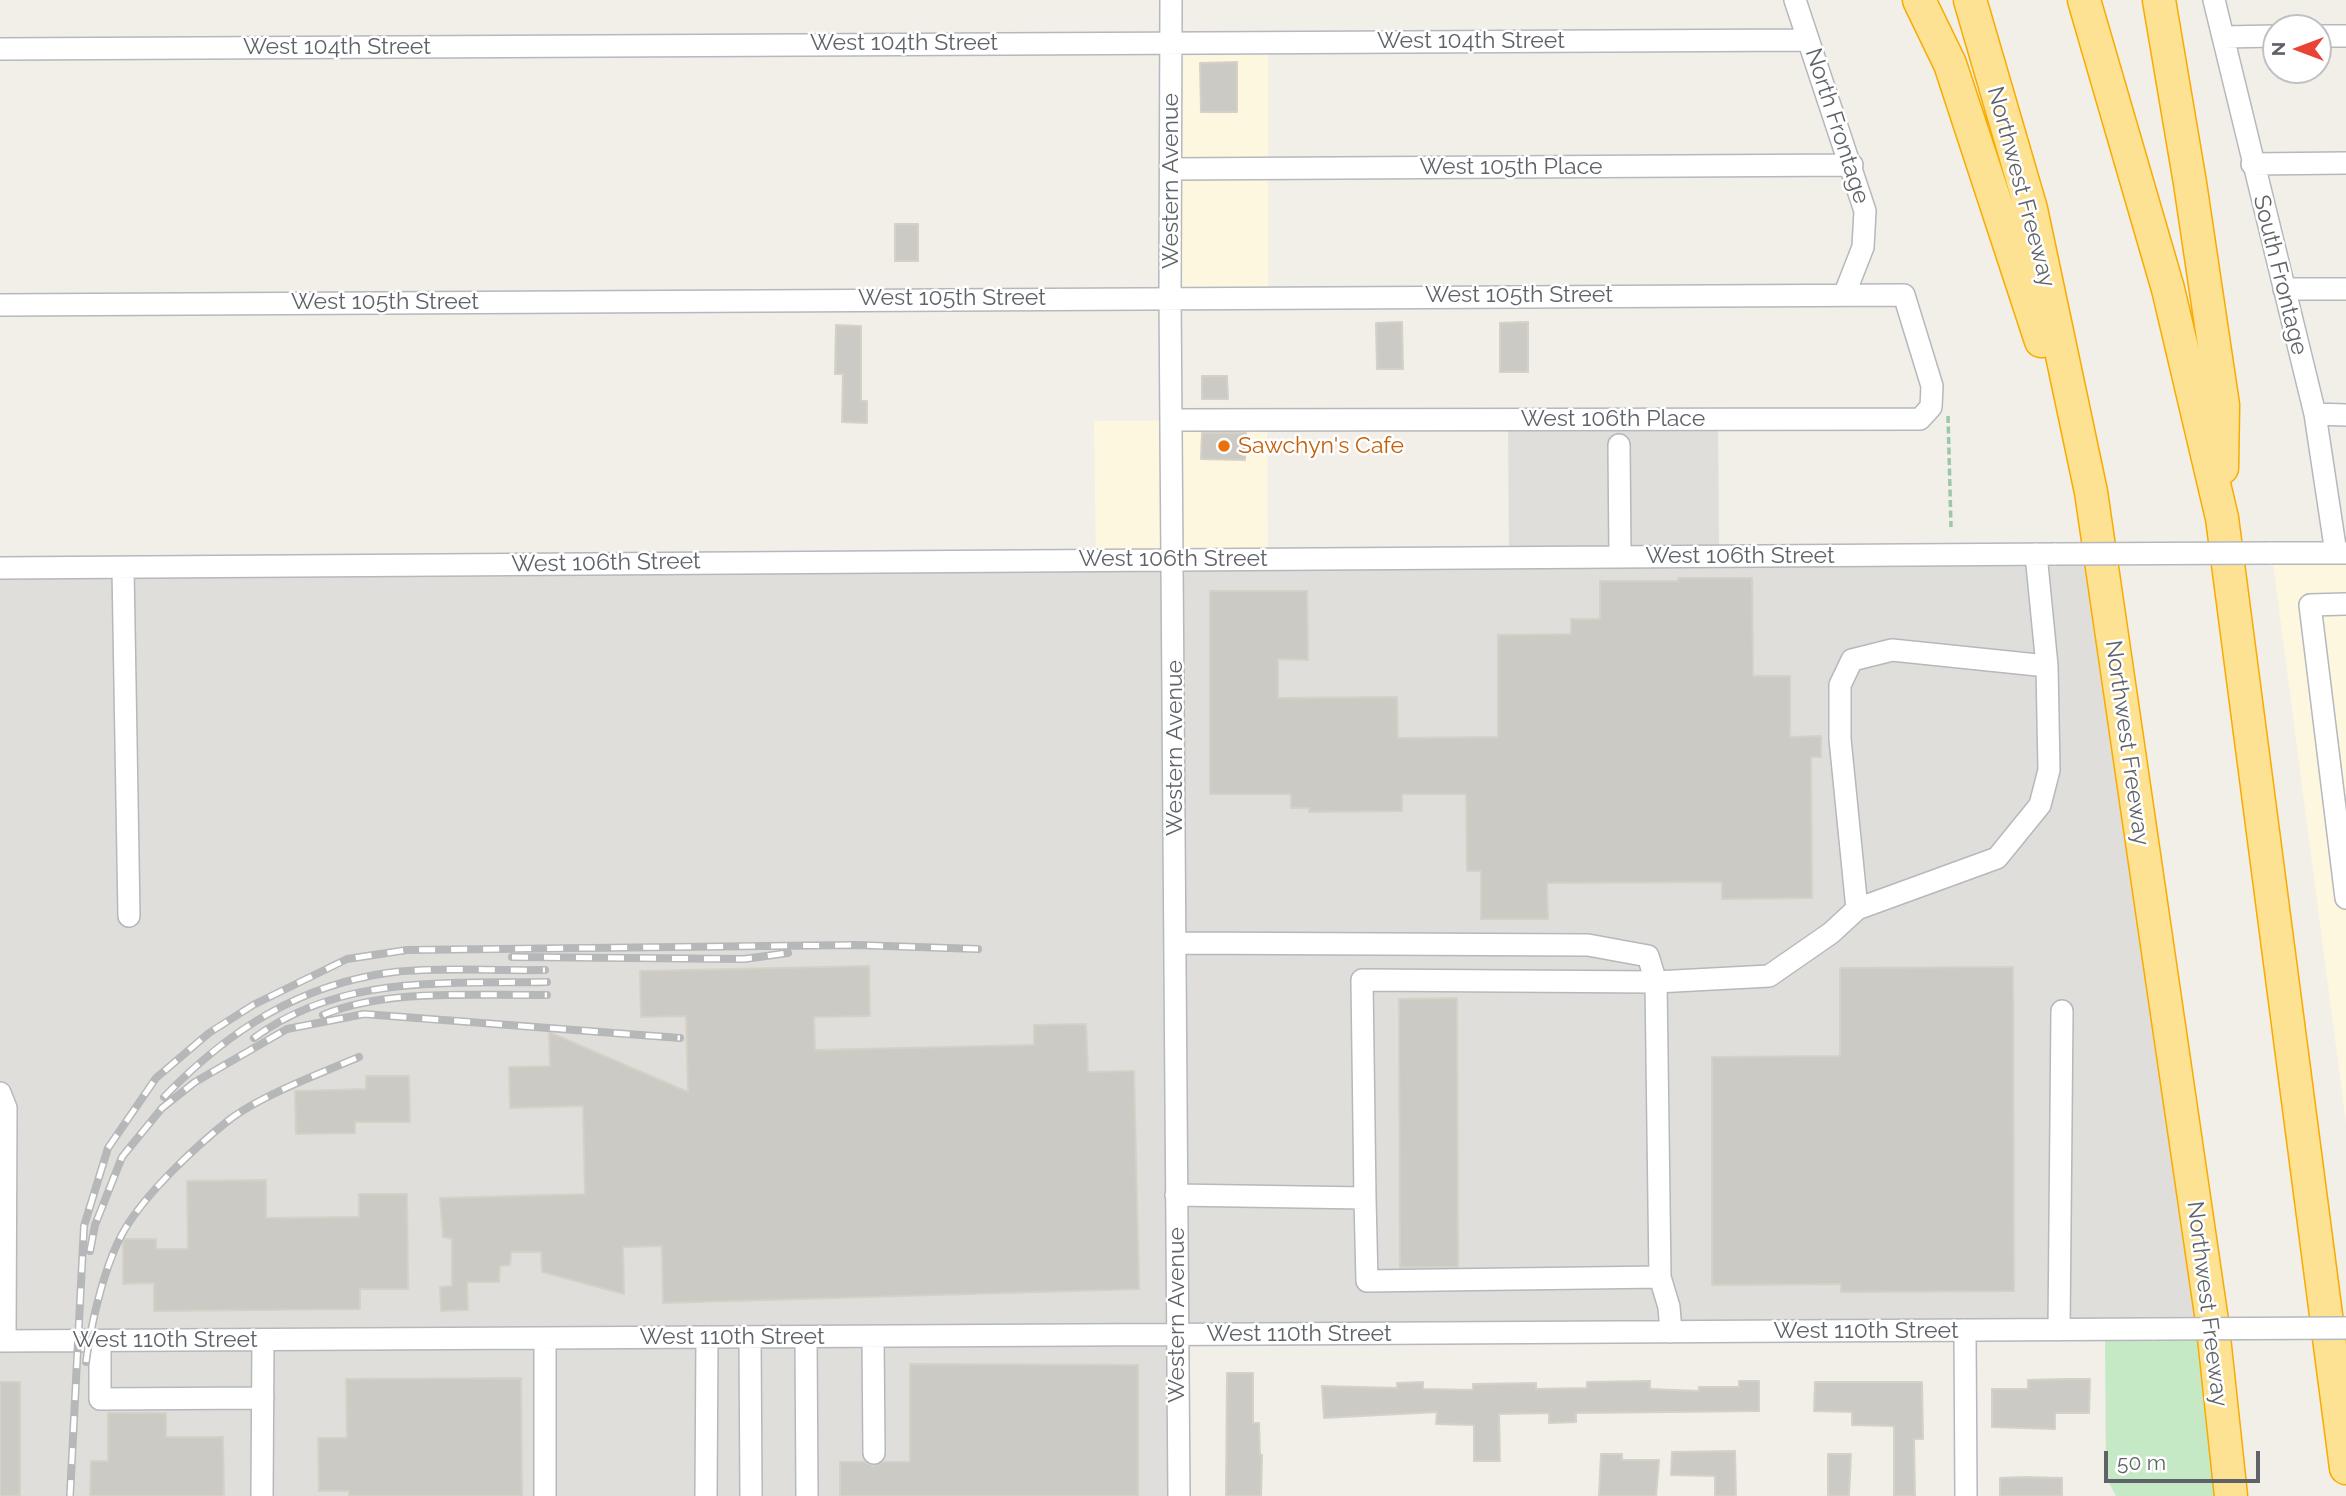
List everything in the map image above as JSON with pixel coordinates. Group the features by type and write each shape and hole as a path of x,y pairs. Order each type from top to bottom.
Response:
{"highway":[{"path":"1919,0 1950,64 2091,492"},
{"name":"Northwest Freeway","path":"1970,0 2031,209 2091,492 2211,1314 2231,1496"},
{"path":"2084,0 2168,289 2221,518 2346,1468"},
{"path":"2159,0 2190,183 2222,405 2221,518"},
{"path":"2221,1419 2224,1496"}],"street":[{"name":"Western Avenue","path":"1171,0 1170,296 1179,1496"},
{"name":"North Frontage","path":"1795,0 1863,201 1866,229 1861,255 1845,293"},
{"name":"South Frontage","path":"2214,0 2315,414 2341,553"},
{"path":"2222,37 2262,36"},
{"name":"West 104th Street","path":"0,49 1808,40"},
{"path":"2252,164 2346,163"},
{"name":"West 105th Place","path":"1171,169 1852,165"},
{"path":"2284,289 2346,289"},
{"name":"West 105th Street","path":"0,305 1170,296 1904,295"},
{"name":"West 106th Place","path":"1172,420 1920,419 1931,407 1932,386 1904,295"},
{"path":"2315,414 2346,415"},
{"path":"1619,445 1620,557"},
{"name":"West 106th Street","path":"0,568 1174,558 2341,553"},
{"path":"1660,1278 1367,1281 1362,980 1656,982 1769,976 1831,933 1857,909 1997,858 2040,804 2049,770 2046,554"},
{"path":"123,568 129,916"},
{"path":"2346,604 2310,605 2346,898"},
{"path":"1857,909 1840,739 1840,685 1852,660 1892,650 2047,666"},
{"path":"1175,943 1588,945 1648,956 1656,982 1660,1278 1669,1307 1671,1332"},
{"path":"2059,1330 2062,1011"},
{"path":"0,1093 6,1108 2,1341"},
{"path":"1176,1195 1365,1198"},
{"name":"West 110th Street","path":"2,1341 2346,1328"},
{"path":"1965,1330 1966,1496"},
{"path":"873,1336 874,1453"},
{"path":"706,1496 707,1337"},
{"path":"750,1337 751,1496"},
{"path":"806,1337 807,1496"},
{"path":"545,1338 545,1496"},
{"path":"100,1340 100,1399 263,1398"},
{"path":"262,1496 263,1340"}],"path":[{"path":"1948,412 1951,527"}],"shaded area":[{"path":"1268,41 1268,296 1170,296 1171,42"},
{"path":"1718,419 1719,556 2094,553 2213,1328 1177,1335 1179,1496 0,1496 0,568 1509,557 1508,420"},
{"path":"1267,420 1268,558 1096,558 1094,421"},
{"path":"2273,563 2346,563 2346,1123"}],"green space":[{"path":"2213,1328 2224,1496 2116,1496 2106,1477 2105,1329"}],"building":[{"path":"1237,62 1237,112 1201,112 1200,63"},
{"path":"895,224 918,224 918,261 895,261"},
{"path":"1402,322 1403,369 1377,369 1376,323"},
{"path":"1528,322 1528,372 1500,372 1500,323"},
{"path":"836,325 861,326 861,401 867,401 867,423 842,422 843,374 835,374"},
{"path":"1202,376 1227,376 1228,399 1202,399"},
{"name":"Sawchyn's Cafe","path":"1202,433 1246,433 1245,460 1201,459"},
{"path":"1678,578 1752,578 1753,676 1790,676 1790,737 1821,736 1821,757 1811,757 1812,898 1722,899 1722,882 1547,883 1548,919 1481,919 1481,871 1467,871 1466,794 1402,794 1402,811 1309,812 1309,808 1291,808 1291,794 1210,794 1210,591 1307,591 1308,660 1278,659 1278,698 1397,697 1398,738 1498,737 1498,635 1571,634 1571,619 1600,619 1600,581 1678,581"},
{"path":"869,966 870,1016 814,1017 815,1050 1034,1045 1034,1025 1086,1024 1088,1072 1134,1071 1139,1289 663,1303 662,1246 623,1247 624,1294 542,1272 541,1252 511,1252 510,1265 500,1266 499,1282 467,1282 468,1310 441,1311 440,1287 452,1286 452,1239 443,1237 440,1198 585,1194 583,1106 510,1108 509,1067 550,1066 549,1032 688,1092 686,1016 641,1017 640,971"},
{"path":"2013,967 2014,1291 1841,1292 1841,1284 1712,1285 1712,1057 1840,1056 1840,968"},
{"path":"1457,998 1458,1267 1400,1267 1399,999"},
{"path":"366,1076 409,1076 410,1122 355,1122 355,1133 296,1134 295,1091 366,1089"},
{"path":"266,1180 266,1218 359,1217 359,1194 407,1194 408,1289 360,1289 360,1309 154,1311 154,1283 123,1284 123,1239 156,1239 156,1249 188,1249 187,1181"},
{"path":"910,1364 1138,1365 1138,1496 840,1496 840,1462 865,1462 873,1466 883,1462 910,1462"},
{"path":"1227,1373 1253,1373 1253,1423 1259,1423 1262,1455 1261,1496 1226,1496"},
{"path":"521,1378 522,1496 349,1496 349,1491 319,1491 318,1438 347,1438 346,1379"},
{"path":"2090,1379 2089,1413 2055,1413 2055,1429 1992,1427 1992,1389 2028,1389 2028,1380"},
{"path":"1650,1381 1650,1389 1699,1391 1699,1387 1739,1387 1739,1381 1759,1381 1759,1411 1576,1413 1576,1422 1549,1423 1549,1413 1499,1414 1500,1461 1474,1461 1474,1425 1436,1424 1437,1412 1324,1418 1322,1386 1397,1388 1397,1383 1423,1382 1423,1389 1473,1390 1473,1384 1536,1383 1536,1389 1587,1388 1587,1382"},
{"path":"0,1382 20,1382 20,1496 0,1496"},
{"path":"1815,1382 1922,1382 1923,1439 1914,1439 1915,1496 1894,1496 1894,1426 1852,1425 1852,1412 1814,1411"},
{"path":"108,1413 166,1413 166,1437 223,1437 224,1496 90,1496 91,1461 108,1461"},
{"path":"1735,1451 1736,1496 1715,1496 1715,1476 1671,1475 1672,1452"},
{"path":"1601,1454 1622,1454 1622,1460 1659,1460 1656,1496 1599,1496"},
{"path":"1828,1454 1851,1454 1849,1496 1828,1496"},
{"path":"2000,1478 2062,1478 2062,1496 2000,1496"}],"railway":[{"path":"70,1496 84,1226 108,1148 156,1078 209,1033 253,1005 347,959 407,950 856,945 978,949"},
{"path":"512,957 744,959 788,953"},
{"path":"164,1097 214,1051 241,1031 297,999 328,987 394,972 450,969 545,970"},
{"path":"254,1038 288,1017 322,1003 358,993 432,984 547,982"},
{"path":"323,1015 348,1006 404,997 547,995"},
{"path":"90,1251 95,1225 122,1157 162,1108 195,1082 287,1029 364,1014 680,1038"},
{"path":"86,1362 95,1311 111,1258 134,1215 159,1185 202,1143 242,1111 291,1086 359,1057"}],"place":[{"name":"Sawchyn's Cafe","path":"1224,446"}]}
